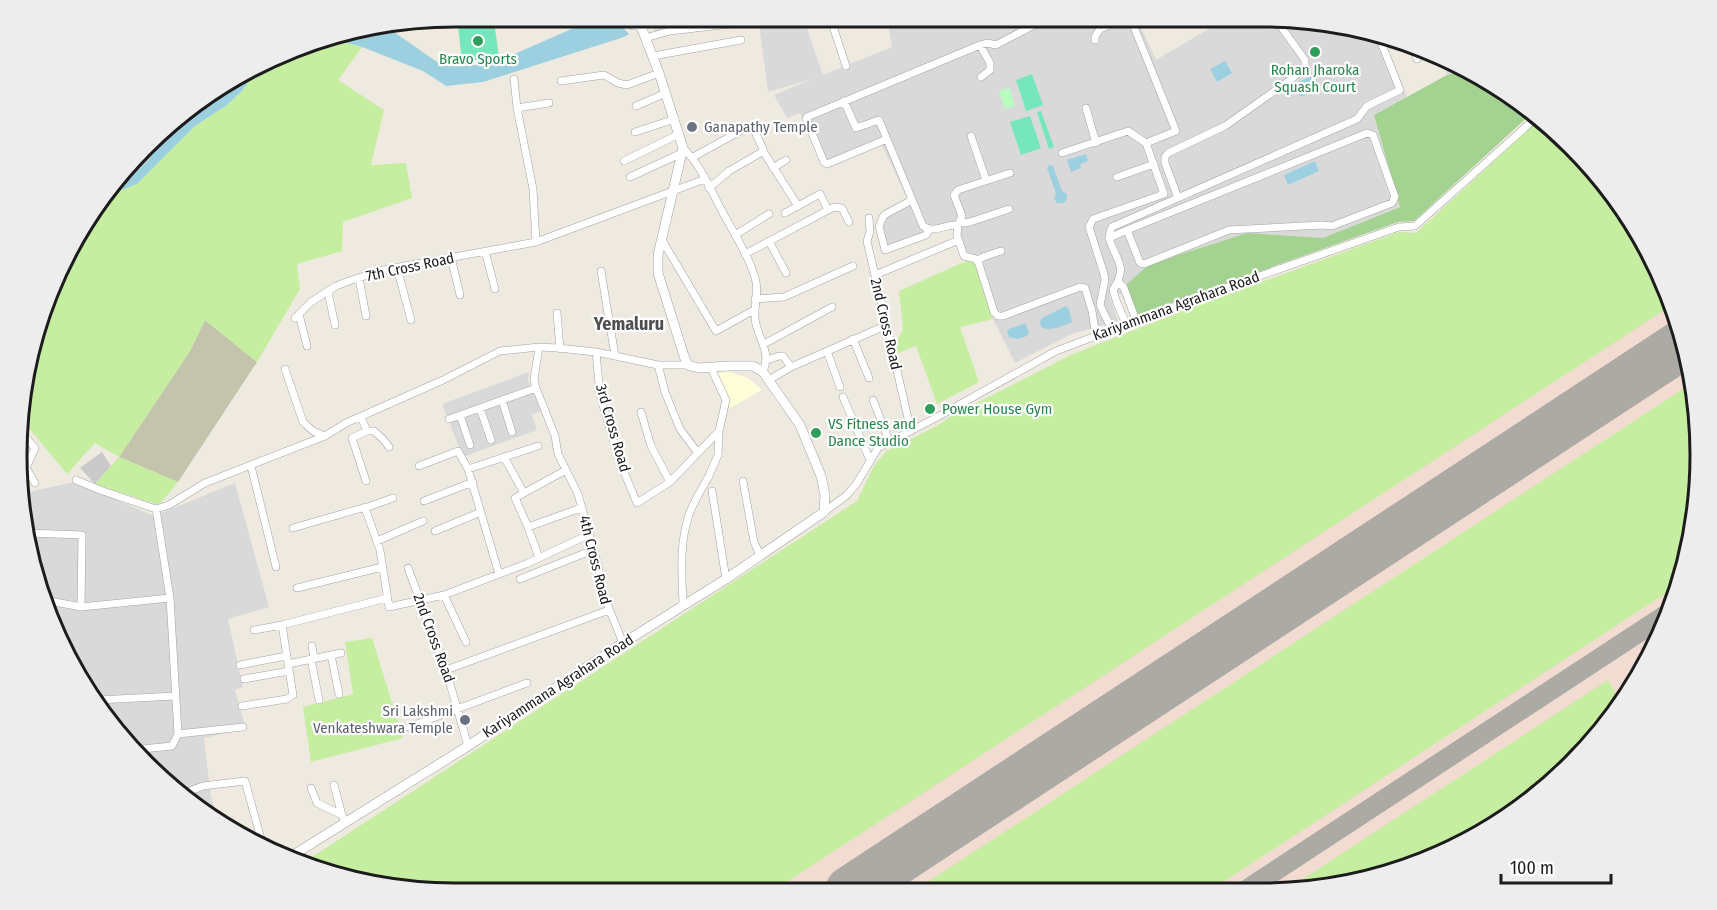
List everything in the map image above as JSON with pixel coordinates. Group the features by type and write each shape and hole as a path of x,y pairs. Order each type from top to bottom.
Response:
{"street":[{"path":"638,27 659,73 683,151 658,255 658,273 688,365"},
{"path":"644,27 670,31 704,27"},
{"path":"833,27 846,66"},
{"path":"887,139 829,164 824,162 806,119 980,45 987,43 996,45 1030,27"},
{"path":"1095,40 1100,29 1105,27"},
{"path":"1133,27 1176,131 1146,143"},
{"path":"1178,198 1165,163 1168,153 1225,126 1305,67 1305,60 1282,28"},
{"path":"652,56 741,40"},
{"path":"980,45 990,63 990,70 981,77"},
{"path":"1126,324 1113,290 1121,269 1109,238 1110,230 1117,224 1357,120 1367,105 1400,90 1382,45"},
{"path":"561,81 604,75 627,85 659,73"},
{"path":"514,79 533,189 536,242"},
{"path":"636,106 666,93"},
{"path":"844,101 856,128 879,120 923,226 929,230 948,224 970,222 1009,209"},
{"path":"518,108 549,103"},
{"path":"1086,108 1096,142"},
{"path":"635,132 675,119"},
{"name":"Kariyammana Agrahara Road","path":"297,852 344,819 468,746 623,643 726,579 824,512 848,495 878,448 889,441 1056,351 1399,226 1419,222 1531,122"},
{"path":"693,157 746,128 751,128 755,132 762,151 798,206"},
{"path":"1062,153 1128,131 1146,143 1164,194 1093,219 1089,226 1105,280 1100,305 1112,330"},
{"path":"1109,238 1127,230 1367,133 1373,135 1395,197 1392,203 1332,226 1229,230 1144,264 1140,263 1127,230"},
{"path":"624,161 679,134"},
{"path":"971,136 986,180"},
{"path":"683,151 693,157 745,254 756,283 755,323 764,344 767,360 766,376"},
{"path":"630,177 683,151"},
{"path":"709,188 729,171 762,151"},
{"path":"773,168 786,160"},
{"path":"1118,177 1154,164"},
{"path":"1010,173 958,190 954,195 962,216 957,235 964,256 976,259 994,312 998,316 1080,287 1085,288 1096,336"},
{"name":"7th Cross Road","path":"307,346 297,316 311,302 336,286 397,268 536,242 705,179"},
{"path":"785,213 820,194 828,210"},
{"path":"912,200 884,215 879,226 885,250 926,235 929,230"},
{"path":"745,254 828,210 842,208 849,222"},
{"path":"735,235 769,214"},
{"name":"2nd Cross Road","path":"869,218 870,232 867,241 911,430"},
{"path":"662,240 715,330 717,331 754,310"},
{"path":"769,242 786,273"},
{"path":"875,275 954,242"},
{"path":"485,251 495,289"},
{"path":"977,261 1001,251"},
{"path":"451,257 460,295"},
{"path":"755,299 784,297 853,266"},
{"path":"397,268 411,320"},
{"path":"601,271 615,356"},
{"path":"359,278 366,316"},
{"path":"1118,281 1124,288 1136,320"},
{"path":"328,292 335,325"},
{"path":"1090,305 1100,305"},
{"path":"764,344 832,308"},
{"path":"557,313 560,349"},
{"path":"766,376 886,325"},
{"path":"853,339 869,378"},
{"path":"76,480 156,508 169,505 205,483 325,436 345,423 443,380 500,351 539,347 596,352 658,365 688,365 698,368 753,366 766,376 800,425 821,476 825,495 824,512"},
{"name":"4th Cross Road","path":"446,670 609,610 601,589 578,494 558,454 555,436 536,388 534,380 539,347"},
{"path":"827,351 840,387"},
{"name":"3rd Cross Road","path":"596,352 600,395 619,460 637,503 670,482"},
{"path":"767,360 783,356 791,367"},
{"path":"658,365 665,392 680,429 698,453"},
{"path":"683,605 684,534 689,513 708,478 717,455 718,431 726,400 711,368"},
{"path":"285,369 303,422 313,431 325,436"},
{"path":"449,419 536,388"},
{"path":"843,397 870,460"},
{"path":"502,400 512,432"},
{"path":"873,400 889,441"},
{"path":"480,408 491,440"},
{"path":"641,412 651,446 670,482 718,431"},
{"path":"460,415 470,446"},
{"path":"361,417 367,431"},
{"path":"366,481 352,438 367,431 374,431 389,447"},
{"path":"27,467 35,448 28,439"},
{"path":"468,469 538,446"},
{"path":"419,466 458,451 473,482 499,574"},
{"path":"504,457 524,493"},
{"path":"251,466 276,567"},
{"path":"27,469 35,483"},
{"path":"539,558 515,498 566,470"},
{"path":"743,481 754,543 760,555"},
{"path":"424,501 473,482"},
{"path":"712,491 726,579"},
{"path":"293,528 393,498"},
{"path":"366,507 364,508 380,550 389,606 444,595 539,558 588,535"},
{"path":"144,749 172,746 178,734 170,598 156,508"},
{"path":"528,527 581,508"},
{"path":"435,531 481,512"},
{"path":"376,541 423,521"},
{"path":"34,533 82,535 81,607"},
{"path":"520,579 592,550"},
{"path":"297,588 382,567"},
{"name":"2nd Cross Road","path":"408,568 446,670 468,746"},
{"name":"2nd Cross Road","path":"444,595 466,642"},
{"path":"53,602 81,607 170,598"},
{"path":"254,630 387,598"},
{"path":"609,610 623,643"},
{"path":"242,706 289,698 292,695 282,625"},
{"path":"312,646 319,700"},
{"path":"244,679 288,664 341,653"},
{"path":"331,655 339,694"},
{"path":"240,664 288,664"},
{"path":"409,727 527,683"},
{"path":"104,700 175,696"},
{"path":"178,734 243,727"},
{"path":"190,791 203,786 245,781 260,836"},
{"path":"334,786 344,819"},
{"path":"311,788 316,804 344,819"}],"shaded area":[{"path":"654,27 730,27 654,35"},
{"path":"759,27 806,27 823,75 892,47 889,27 1141,27 1156,60 1212,27 1290,28 1345,35 1387,46 1407,97 1374,115 1400,207 1323,238 1247,233 1146,267 1127,284 1128,294 1109,294 1118,321 1072,334 1015,363 993,319 973,258 964,259 952,226 884,253 879,222 884,210 907,198 882,145 825,169 800,113 787,118 774,95 812,79 768,92"},
{"path":"1445,68 1455,73 1447,75"},
{"path":"1534,124 1565,152 1602,194 1633,241 1646,266 1667,317 1675,344 1682,372 1689,427 1689,483 1682,538 1667,593 1633,669 1602,716 1565,758 1523,795 1476,826 1426,850 1373,868 1318,879 1262,883 455,883 372,875 311,858 857,501 875,464 887,451 1071,355 1193,307 1399,232 1416,233"},
{"path":"205,320 257,362 178,482 119,457 190,351"},
{"path":"726,371 748,378 762,390 730,408 714,374"},
{"path":"529,372 528,380 541,411 532,415 537,430 463,457 442,404"},
{"path":"102,452 111,466 95,484 80,468"},
{"path":"74,482 154,516 235,483 269,607 228,619 243,687 235,690 246,729 204,738 211,797 215,809 194,795 152,758 115,716 84,669 50,593 35,538 29,492"}],"green space":[{"name":"Bravo Sports","path":"458,27 495,27 499,57 462,62"},
{"path":"344,42 362,47 338,80 384,110 371,165 406,163 412,198 343,222 342,251 297,264 300,289 257,362 205,320 190,351 119,457 95,443 67,474 28,427 35,372 50,317 84,241 117,192 137,184 195,126 227,105 250,79 291,60"},
{"path":"1455,73 1476,84 1526,118 1414,221 1398,222 1137,315 1128,294 1127,284 1146,267 1247,233 1323,238 1400,207 1374,115 1447,75"},
{"path":"1032,74 1043,105 1026,111 1016,80"},
{"path":"1009,88 1015,106 1005,109 999,91"},
{"path":"1041,111 1054,147 1049,149 1037,112"},
{"path":"1030,116 1041,148 1021,155 1010,122"},
{"path":"1534,124 1565,152 1602,194 1633,241 1664,310 785,883 427,882 372,875 311,858 857,501 875,464 887,451 1071,355 1193,307 1399,232 1416,233"},
{"path":"973,258 993,319 960,327 979,382 937,404 916,346 896,354 894,346 903,330 899,291"},
{"path":"1684,388 1689,427 1689,483 1682,538 1667,592 1222,883 926,883"},
{"path":"119,457 178,482 159,505 95,484"},
{"path":"372,638 403,738 311,762 303,707 353,694 345,642"},
{"path":"1608,680 1616,695 1602,716 1565,758 1523,795 1500,811 1451,839 1400,860 1345,875 1300,881"}],"water":[{"path":"576,27 622,27 629,34 483,82 446,86 423,71 345,42 394,32 437,62 449,66 488,64"},
{"path":"1225,61 1232,73 1217,82 1210,69"},
{"path":"1314,75 1320,89 1300,97 1294,84"},
{"path":"250,79 227,105 195,126 137,184 117,192 158,147 194,115"},
{"path":"1086,154 1088,161 1080,164 1081,168 1071,172 1067,160"},
{"path":"1315,161 1319,171 1288,185 1284,175"},
{"path":"1049,165 1053,166 1062,191 1067,194 1064,203 1057,203 1054,199 1056,193 1047,168"},
{"path":"1066,306 1072,322 1052,329 1041,327 1042,318"},
{"path":"1025,323 1029,332 1027,336 1018,339 1009,337 1007,331 1009,329"}],"taxiway":[{"path":"1257,883 1656,621"}],"runway":[{"path":"862,883 1676,348"}],"place":[{"name":"Bravo Sports","path":"478,41"},
{"name":"Rohan Jharoka Squash Court","path":"1315,52"},
{"name":"Ganapathy Temple","path":"692,127"},
{"name":"Power House Gym","path":"930,409"},
{"name":"VS Fitness and Dance Studio","path":"816,433"},
{"name":"Sri Lakshmi Venkateshwara Temple","path":"465,720"}],"district":[{"name":"Yemaluru","path":"629,324"}]}
